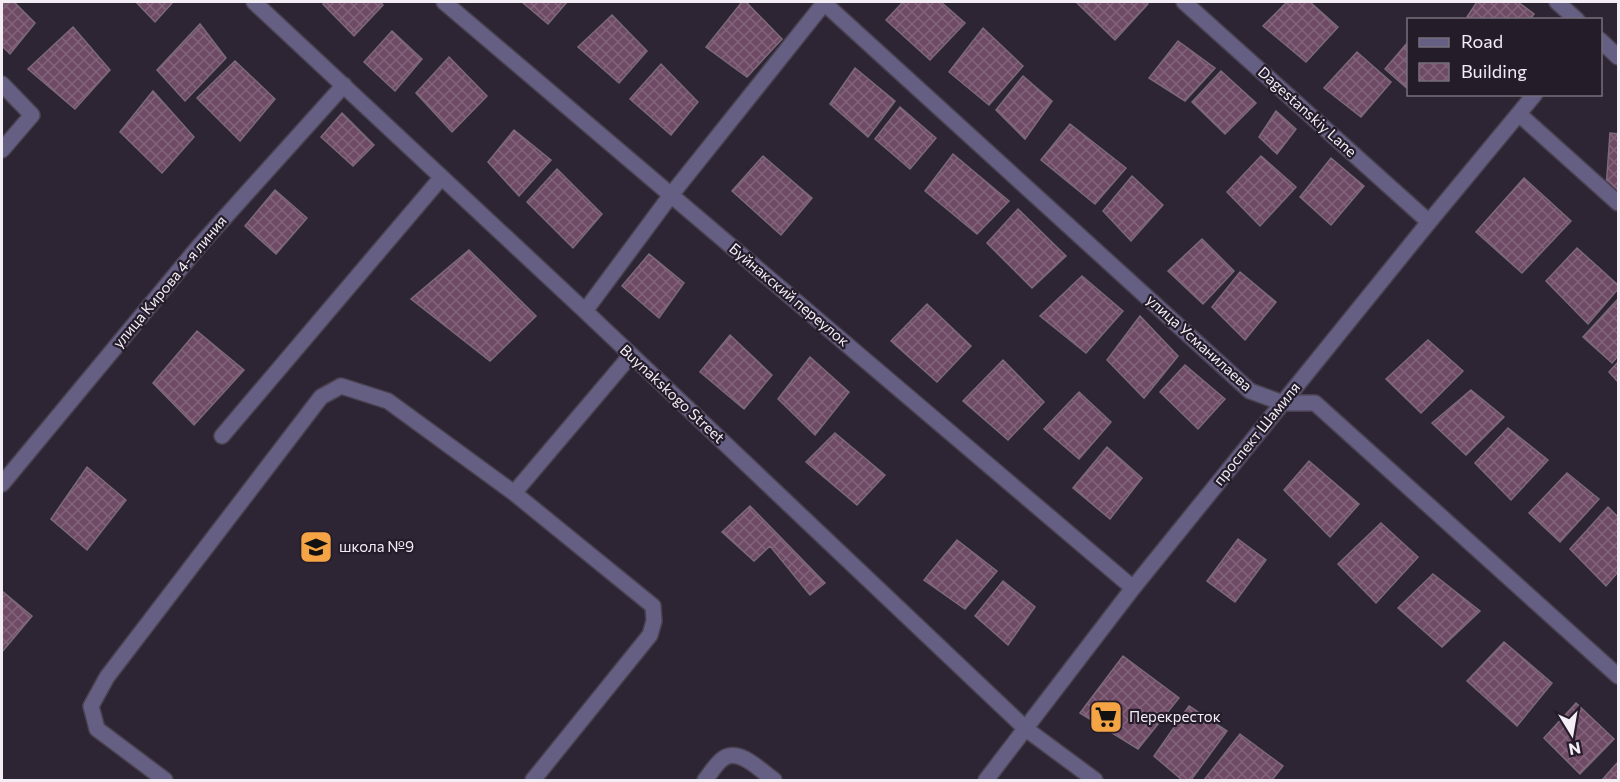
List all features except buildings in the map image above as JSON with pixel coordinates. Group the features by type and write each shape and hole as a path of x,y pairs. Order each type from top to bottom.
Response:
{"street":[{"name":"Buynakskogo Street","path":"254,2 585,311 1026,729 1095,780"},
{"name":"Буйнакский переулок","path":"444,2 1133,588"},
{"path":"585,311 671,195 824,2"},
{"name":"улица Усманилаева","path":"824,2 1250,391 1282,403 1315,403 1618,676"},
{"name":"Dagestanskiy Lane","path":"1184,2 1429,222"},
{"path":"1557,2 1575,18"},
{"path":"1602,42 1618,57"},
{"path":"2,84 32,116 2,150"},
{"name":"улица Кирова 4-я линия","path":"2,484 200,245 344,85"},
{"name":"проспект Шамиля","path":"986,780 1133,588 1429,222 1534,96"},
{"path":"1520,115 1618,203"},
{"path":"222,436 441,178"},
{"path":"514,493 631,355"},
{"path":"165,780 97,729 91,706 107,677 321,397 341,386 388,401 514,493 653,606 654,621 650,635 533,780"},
{"path":"705,780 723,758 735,755 774,780"}],"place":[{"name":"школа №9","path":"316,547"},
{"name":"Перекресток","path":"1106,717"}]}
